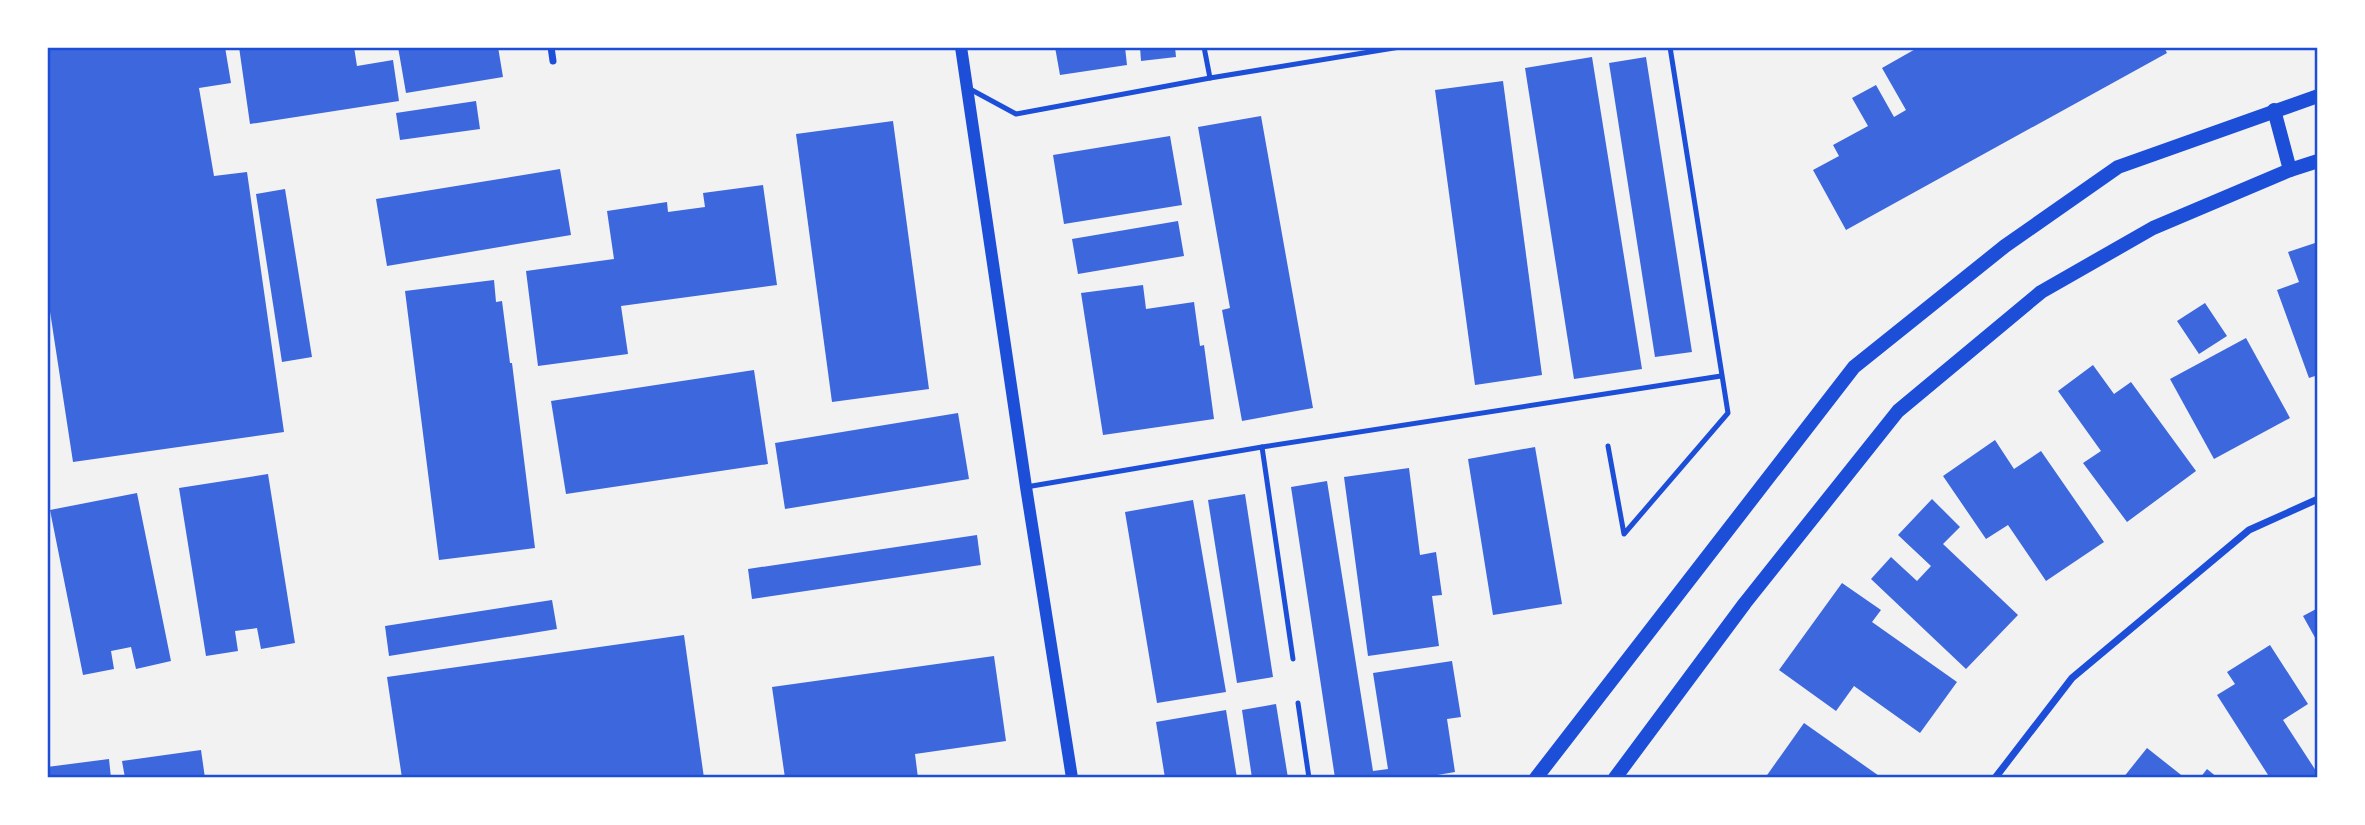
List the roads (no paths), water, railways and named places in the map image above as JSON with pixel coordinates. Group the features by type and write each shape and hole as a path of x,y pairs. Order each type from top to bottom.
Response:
{"main road":[{"path":"1536,778 1854,367 2005,246 2118,167 2318,96"},
{"path":"2274,110 2290,170"},
{"path":"1615,778 1745,603 1898,411 2041,292 2154,228 2290,170 2318,161"}],"street":[{"path":"551,47 553,61"},
{"path":"961,47 1072,778"},
{"path":"1995,778 2072,678 2249,530 2318,499"}],"lane":[{"path":"1204,47 1210,78"},
{"path":"966,86 1016,114 1210,78 1401,47"},
{"path":"1608,446 1623,534 1728,413 1670,47"},
{"path":"1026,487 1262,447 1721,376"},
{"path":"1262,447 1293,659"},
{"path":"1297,703 1309,778"}]}
